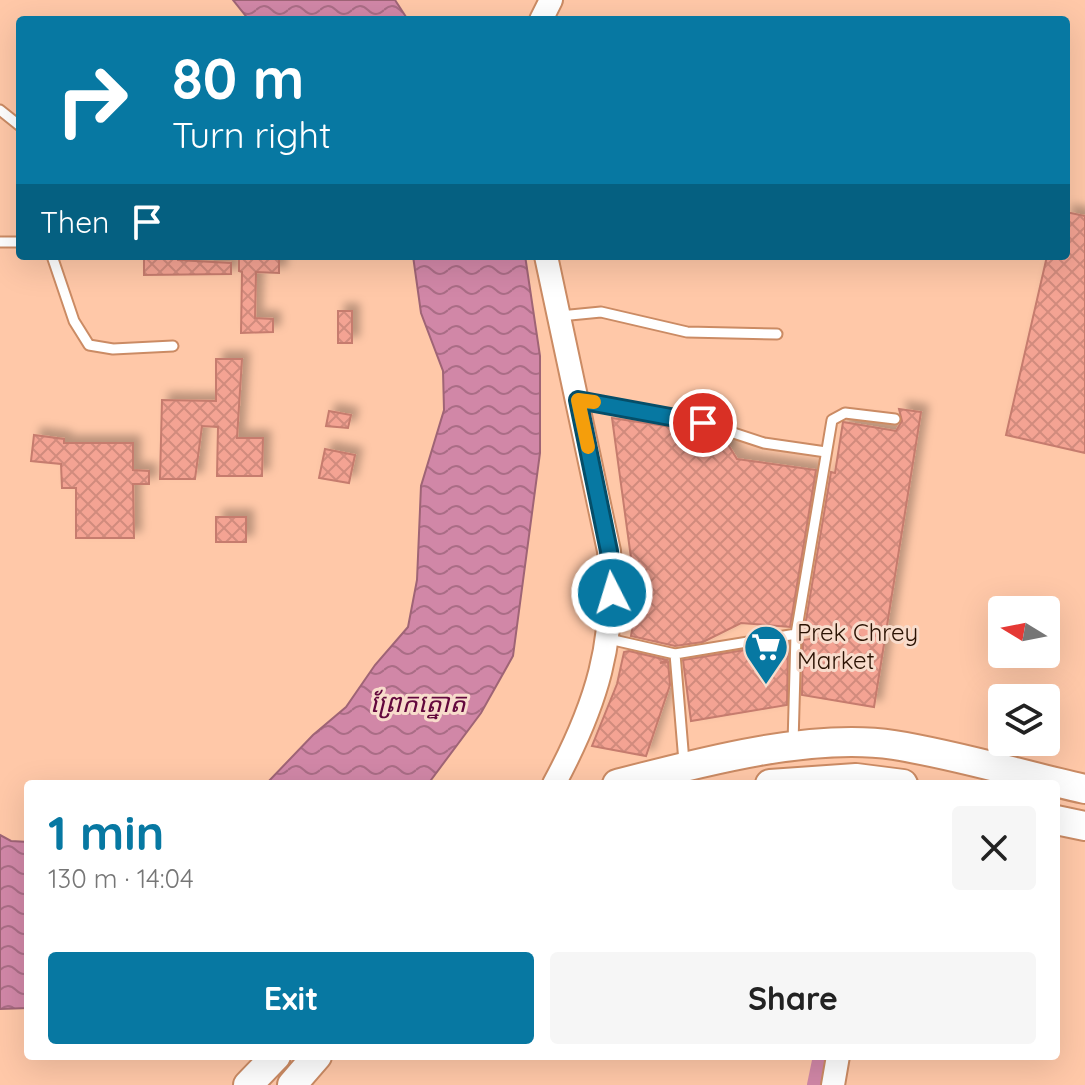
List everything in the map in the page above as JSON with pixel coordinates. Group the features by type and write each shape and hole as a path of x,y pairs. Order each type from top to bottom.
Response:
{"main road":[{"path":"632,780 684,766 793,748 860,742 894,745 1046,780"},
{"path":"827,780 871,780"},
{"path":"1060,783 1085,789"},
{"path":"1060,821 1085,826"},
{"path":"248,1085 272,1060"},
{"path":"292,1085 314,1060"}],"street":[{"path":"547,260 609,551 612,593 609,639 595,693 572,751 556,780"},
{"path":"894,745 894,780"},
{"path":"833,1085 837,1060"}],"lane":[{"path":"0,110 16,123"},
{"path":"53,260 74,321 89,345 113,349 173,346"},
{"path":"560,316 601,312 687,332 777,334"},
{"path":"578,400 703,423 764,443 826,452"},
{"path":"793,748 796,634 832,420 838,415 857,413 895,419"},
{"path":"609,639 675,654 796,634"},
{"path":"675,654 684,766"}],"water":[{"path":"233,0 395,0 405,16 246,16"},
{"name":"ព្រែកត្នោត","path":"414,260 526,260 540,356 540,453 513,656 481,713 431,780 270,780 313,735 346,707 375,665 408,627 417,580 421,486 444,410 443,371 421,313"},
{"path":"0,835 11,841 24,842 24,1008 0,1009"}],"building":[{"path":"1070,213 1085,216 1085,453 1006,435 1046,260 1070,260"},
{"path":"144,260 231,263 231,274 144,275"},
{"path":"239,260 279,260 279,273 256,272 255,318 273,319 273,332 241,333 242,272 239,271"},
{"path":"338,311 352,311 352,343 338,343"},
{"path":"216,359 242,359 237,438 263,438 262,476 217,476 218,427 202,426 195,479 160,479 162,400 216,401"},
{"path":"899,409 921,412 874,707 802,695 803,640 828,636 804,632 831,472 835,473 843,422 896,431 902,421"},
{"path":"329,411 351,415 348,428 326,426"},
{"path":"612,418 705,432 724,438 737,459 816,470 790,627 741,623 703,642 675,646 631,636 637,602"},
{"path":"34,435 64,439 64,443 133,443 133,470 149,471 149,484 133,484 134,538 76,538 76,488 62,488 61,464 31,461"},
{"path":"325,449 355,455 349,483 319,478"},
{"path":"216,517 246,517 246,542 216,542"},
{"path":"788,643 787,705 691,721 683,660"},
{"path":"624,652 667,660 660,663 668,662 670,685 646,756 592,746 617,684"}],"waterway":[{"path":"816,1085 821,1060"}],"slow traffic":[{"path":"588,447 578,400 594,402"}],"place":[{"name":"Prek Chrey Market","path":"766,686"}],"route":[{"path":"612,593 609,551 578,400 703,423"}]}
